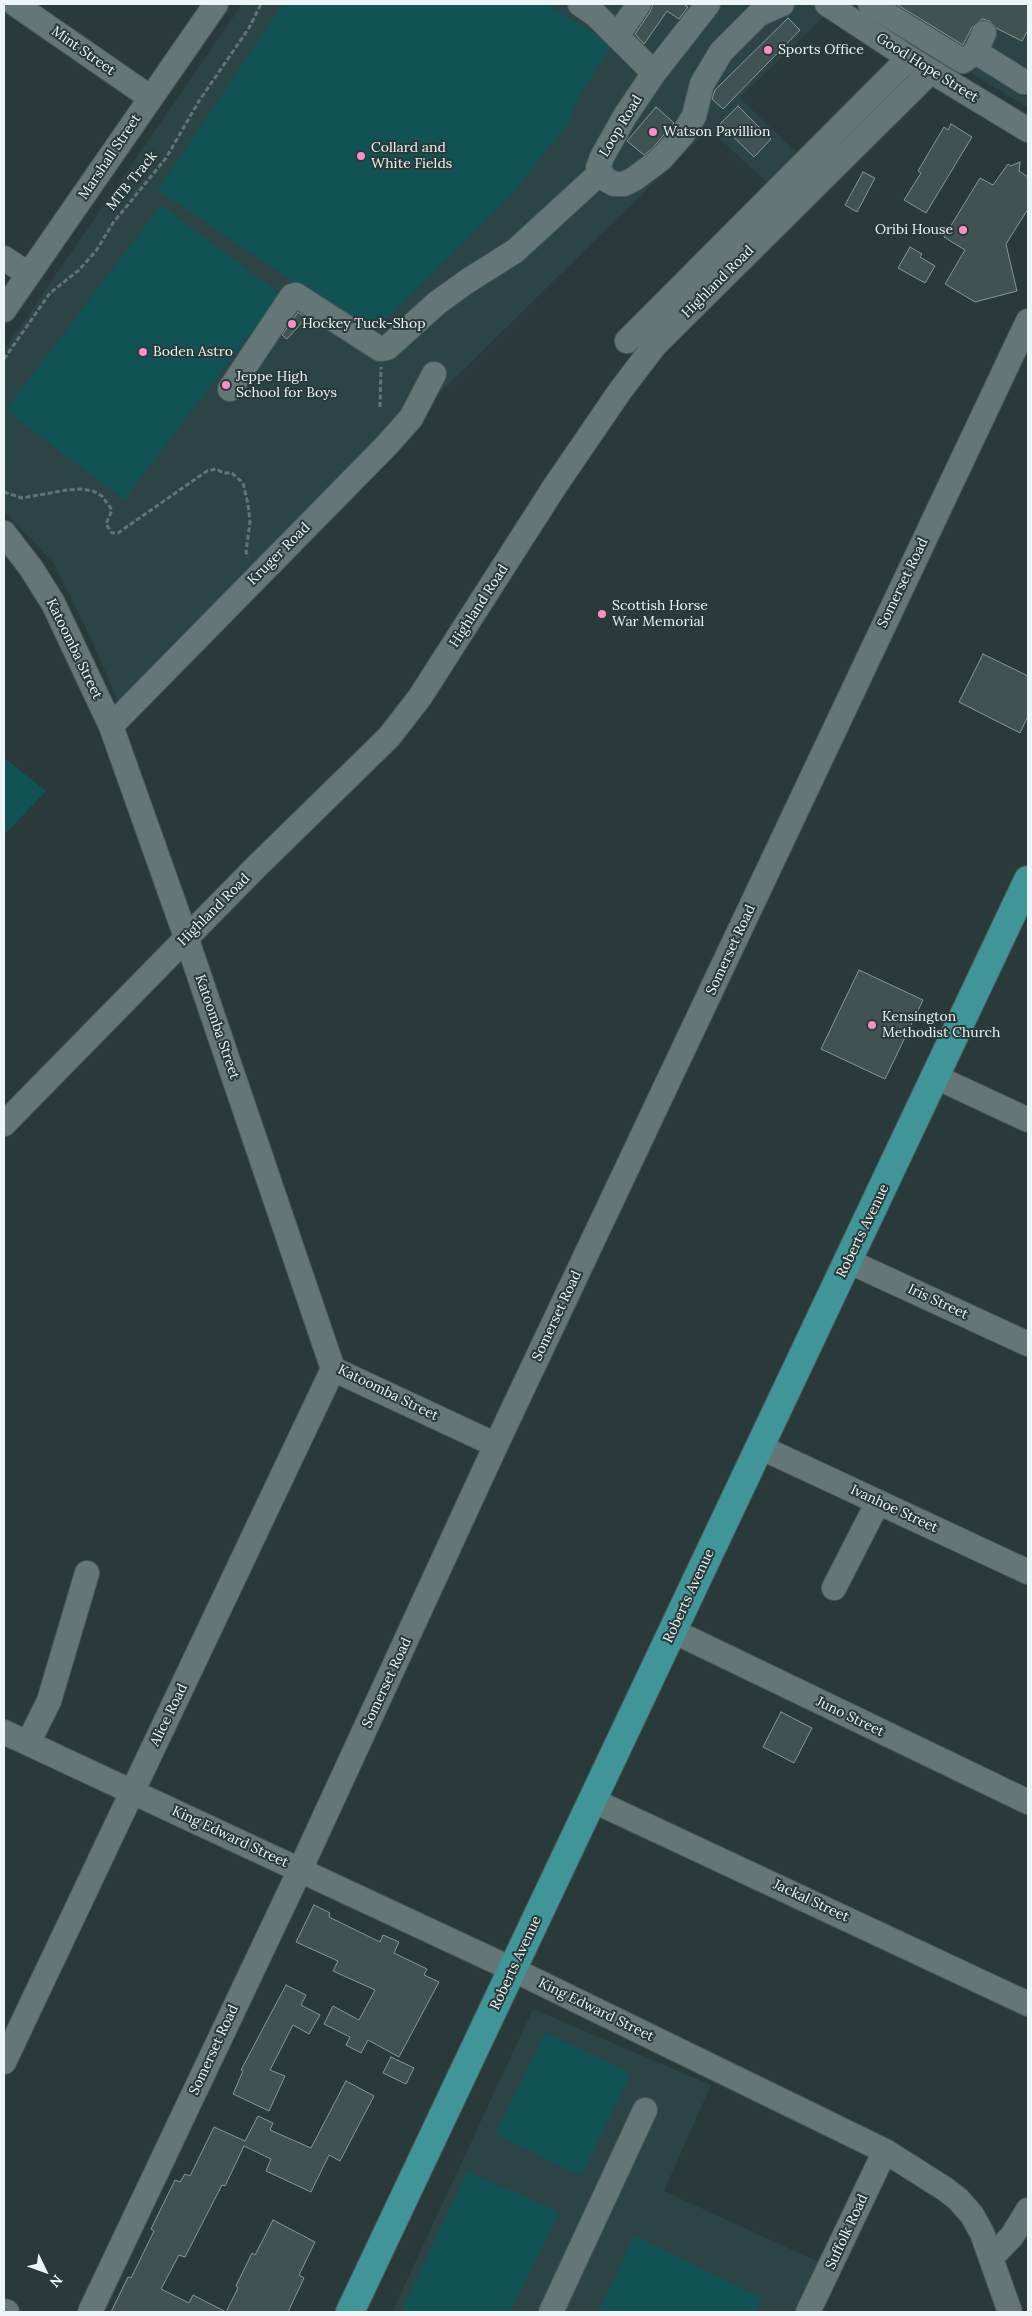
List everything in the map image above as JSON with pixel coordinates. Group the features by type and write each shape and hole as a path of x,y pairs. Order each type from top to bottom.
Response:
{"main road":[{"name":"Roberts Avenue","path":"350,2312 514,1970 592,1800 1028,882"}],"street":[{"name":"Mint Street","path":"15,4 151,98"},
{"name":"Marshall Street","path":"4,310 216,4"},
{"path":"580,4 596,15 654,73"},
{"path":"617,36 639,4"},
{"name":"Loop Road","path":"708,4 654,73 625,116 602,157 598,168 600,173 614,184 624,184 634,179 661,159 683,134 694,116 702,84 720,52 759,14 782,4"},
{"name":"Good Hope Street","path":"828,4 909,58 1028,130"},
{"path":"870,4 963,61 980,42 1026,79 1004,116"},
{"name":"Highland Road","path":"627,341 909,58"},
{"name":"Highland Road","path":"4,1124 186,938 389,737 406,717 484,600 555,486 620,391 655,345 930,70"},
{"path":"230,389 292,296 296,295 380,349 387,348 437,303 515,251 600,173"},
{"path":"4,258 28,274"},
{"name":"Somerset Road","path":"90,2312 300,1870 496,1445 1028,322"},
{"name":"Kruger Road","path":"111,726 405,425 416,409 434,374"},
{"name":"Katoomba Street","path":"4,533 31,568 53,603 111,726 186,938 333,1369 496,1445"},
{"path":"936,1077 1028,1120"},
{"name":"Iris Street","path":"848,1260 1028,1344"},
{"name":"Alice Road","path":"4,2062 132,1791 227,1596 333,1369"},
{"name":"Ivanhoe Street","path":"760,1446 1028,1572"},
{"path":"834,1588 878,1502"},
{"path":"28,1743 49,1701 87,1573"},
{"name":"Juno Street","path":"673,1631 1028,1802"},
{"name":"King Edward Street","path":"4,1732 514,1970 885,2151 945,2189 972,2215 982,2233 1010,2312"},
{"name":"Jackal Street","path":"592,1800 1028,2004"},
{"path":"551,2312 645,2110"},
{"name":"Suffolk Road","path":"808,2312 885,2151"},
{"path":"991,2258 1012,2236 1028,2210"}],"path":[{"name":"MTB Track","path":"4,359 50,293 79,270 96,251 113,223 166,158 200,101 249,28 261,4"},
{"path":"380,407 381,363 387,348"},
{"path":"4,492 22,498 67,490 93,491 102,496 112,510 106,524 112,532 118,533 207,471 216,469 224,473 232,473 243,483 248,504 250,522 246,552 251,563 261,573"}],"shaded area":[{"name":"Jeppe High School for Boys","path":"242,4 837,4 740,98 800,156 770,185 709,129 120,706 89,634 54,564 4,511 4,350"},
{"name":"Collard and White Fields","path":"283,4 547,4 612,44 578,98 569,122 507,200 376,330 295,283 158,190"},
{"path":"855,4 1028,4 1028,108 1014,99"},
{"name":"Boden Astro","path":"161,205 280,294 124,500 6,410"},
{"path":"4,758 46,791 4,835"},
{"path":"533,2009 711,2085 664,2191 823,2264 799,2312 392,2312"},
{"path":"545,2032 631,2074 581,2176 495,2134"},
{"path":"467,2171 559,2212 510,2312 401,2312"},
{"path":"634,2236 762,2298 755,2312 598,2312"}],"building":[{"path":"653,4 683,4 688,7 679,19 667,11 644,44 635,34 650,12"},
{"path":"896,4 1028,4 1028,30 1022,41 996,28 990,21 982,19 972,27 963,45"},
{"name":"Sports Office","path":"788,18 800,30 723,109 712,99 715,90"},
{"path":"738,106 771,139 754,157 720,124"},
{"name":"Watson Pavillion","path":"656,107 674,123 652,149 644,155 627,141"},
{"path":"951,124 972,137 926,213 904,200 921,173 918,171 944,127 948,130"},
{"name":"Oribi House","path":"1020,162 1019,171 1028,177 1028,209 1006,244 1017,291 975,302 945,284 965,250 944,237 980,178 993,185 1008,164 1011,166"},
{"path":"863,172 875,178 857,212 845,205"},
{"path":"910,247 922,254 920,257 935,266 925,283 898,268"},
{"path":"298,312 306,318 287,339 282,335"},
{"path":"983,654 1028,676 1028,716 1020,733 959,702"},
{"name":"Kensington Methodist Church","path":"859,970 923,1000 885,1079 821,1049"},
{"path":"781,1712 812,1728 794,1763 763,1747"},
{"path":"314,1905 330,1913 329,1917 380,1942 383,1935 399,1942 394,1953 427,1969 424,1975 439,1982 399,2057 368,2040 361,2053 346,2045 350,2037 324,2024 333,2006 359,2020 375,1990 333,1971 338,1961 296,1942"},
{"path":"286,1985 306,1995 301,2005 320,2015 309,2034 293,2025 270,2070 285,2076 269,2111 233,2094 243,2071 241,2070"},
{"path":"391,2057 414,2068 406,2084 383,2073"},
{"path":"346,2081 374,2096 340,2161 329,2155 311,2192 266,2171 271,2159 244,2146 225,2186 222,2185 185,2257 179,2255 161,2289 189,2303 193,2295 226,2312 111,2312 128,2277 131,2278 154,2231 151,2229 175,2180 180,2182 185,2174 190,2176 214,2127 245,2141 258,2116 273,2123 270,2130 311,2148"},
{"path":"273,2220 315,2242 299,2275 304,2278 288,2312 226,2312 252,2253 255,2255"}],"place":[{"name":"Sports Office","path":"768,50"},
{"name":"Watson Pavillion","path":"653,132"},
{"name":"Collard and White Fields","path":"361,156"},
{"name":"Oribi House","path":"963,230"},
{"name":"Hockey Tuck-Shop","path":"292,324"},
{"name":"Boden Astro","path":"143,352"},
{"name":"Jeppe High School for Boys","path":"226,385"},
{"name":"Scottish Horse War Memorial","path":"602,614"},
{"name":"Kensington Methodist Church","path":"872,1025"}]}
